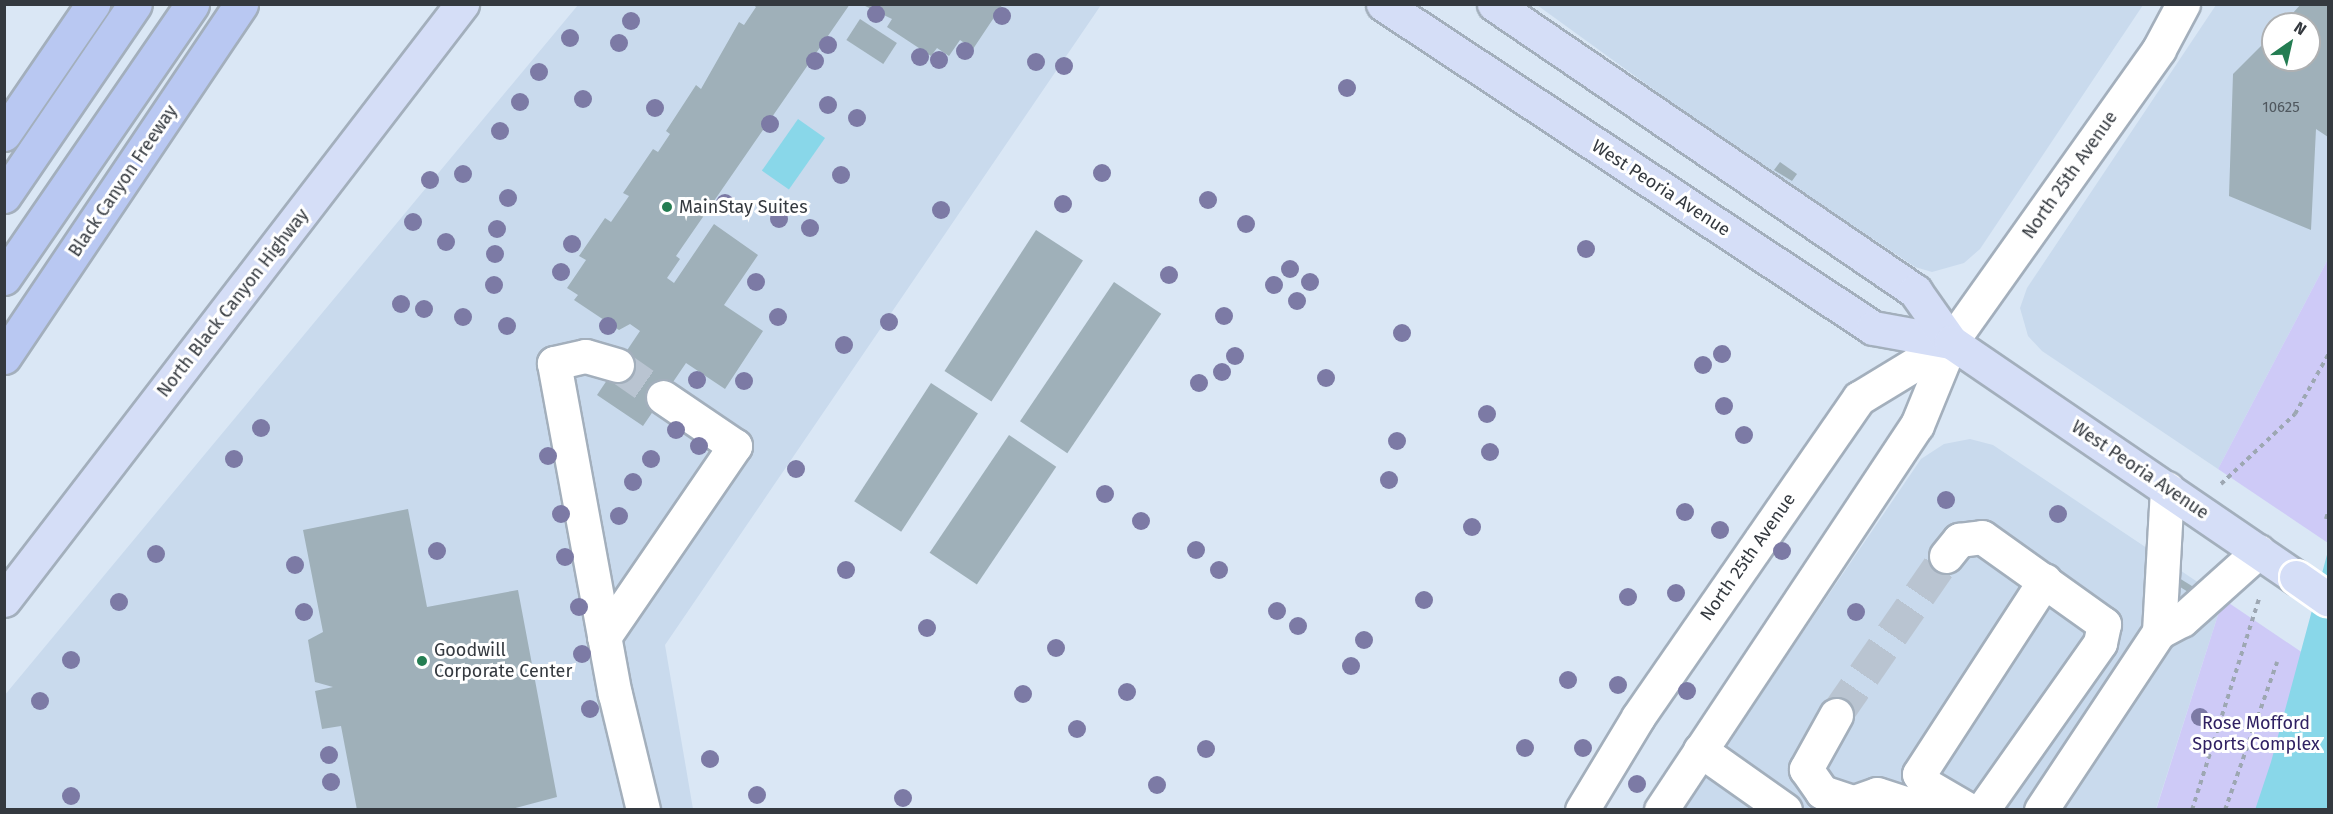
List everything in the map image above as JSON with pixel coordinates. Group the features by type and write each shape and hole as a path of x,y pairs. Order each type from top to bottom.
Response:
{"highway":[{"path":"4,134 93,4"},
{"path":"4,196 135,4"},
{"path":"4,278 192,4"},
{"name":"Black Canyon Freeway","path":"4,357 241,4"}],"main road":[{"name":"North Black Canyon Highway","path":"4,600 462,4"},
{"name":"West Peoria Avenue","path":"1383,4 1873,328 1951,342"},
{"name":"West Peoria Avenue","path":"1494,4 1915,291 1951,342 2328,599"}],"street":[{"name":"North 25th Avenue","path":"1661,810 1917,425 1951,342 2159,49 2183,4"},
{"name":"North 25th Avenue","path":"1582,810 1644,708 1858,398 1951,342"},
{"path":"617,365 585,356 554,363 604,637 643,810"},
{"path":"604,637 735,446 663,397"},
{"path":"2159,632 2167,488"},
{"path":"1946,556 1959,540 1982,537 2096,618 2105,632 2056,707 1982,810"},
{"path":"2041,810 2159,632 2275,563"},
{"path":"1969,810 1926,785 1919,774 2045,580"},
{"path":"2056,707 2093,732"},
{"path":"1836,715 1806,769 1822,792 1864,807 1877,794 1917,807"},
{"path":"1700,750 1785,810"}],"path":[{"path":"2197,508 2295,414 2328,355"},
{"path":"2326,519 2328,512"},
{"path":"2192,810 2275,563"},
{"path":"2225,810 2277,662"}],"shaded area":[{"path":"578,5 1101,5 665,645 693,809 5,809 4,696"},
{"path":"1537,5 2143,5 1980,249 1964,263 1932,272 1915,267 1708,129"},
{"path":"2216,5 2328,5 2328,259 2218,469 2042,351 2028,336 2020,308 2027,288"},
{"path":"1970,439 1993,445 2223,599 2156,809 1682,810 1921,459 1944,444"}],"green space":[{"path":"2328,259 2328,543 2218,469"},
{"name":"Rose Mofford Sports Complex","path":"2223,599 2328,670 2328,809 2156,810"}],"water":[{"path":"798,119 825,138 789,190 762,171"},
{"path":"2328,551 2328,809 2255,810 2271,762"}],"building":[{"name":"MainStay Suites","path":"752,4 850,4 676,256 680,259 667,278 674,283 714,224 758,255 724,305 763,331 725,389 686,363 643,426 597,395 640,331 630,324 619,330 574,300 578,295 567,288 586,260 579,256 605,218 611,222 629,196 623,193 653,149 658,152 670,134 666,131 696,85 701,89 739,22 744,25 756,7"},
{"path":"1003,4 973,49 960,40 949,56 937,48 931,56 887,27 892,19 863,5"},
{"path":"2301,4 2328,4 2328,137 2316,129 2311,230 2229,196 2233,74 2261,46 2261,72 2321,72 2321,12 2294,12"},
{"path":"860,19 897,43 883,64 846,40"},
{"path":"1780,162 1797,174 1792,181 1774,170"},
{"path":"1036,230 1083,260 991,401 945,371"},
{"path":"1114,282 1161,314 1067,453 1020,421"},
{"path":"931,383 978,413 901,532 854,501"},
{"path":"1009,435 1056,467 977,585 930,553"},
{"name":"Goodwill Corporate Center","path":"408,509 427,607 518,590 557,797 508,810 357,810 341,726 322,729 315,691 333,687 315,682 308,640 323,632 303,530"},
{"path":"2179,578 2195,588 2191,594 2175,584"}],"tunnel":[{"path":"617,365 663,397"},
{"path":"1836,715 1946,556"}],"place":[{"name":"MainStay Suites","path":"667,207"},
{"name":"Goodwill Corporate Center","path":"422,661"}]}
